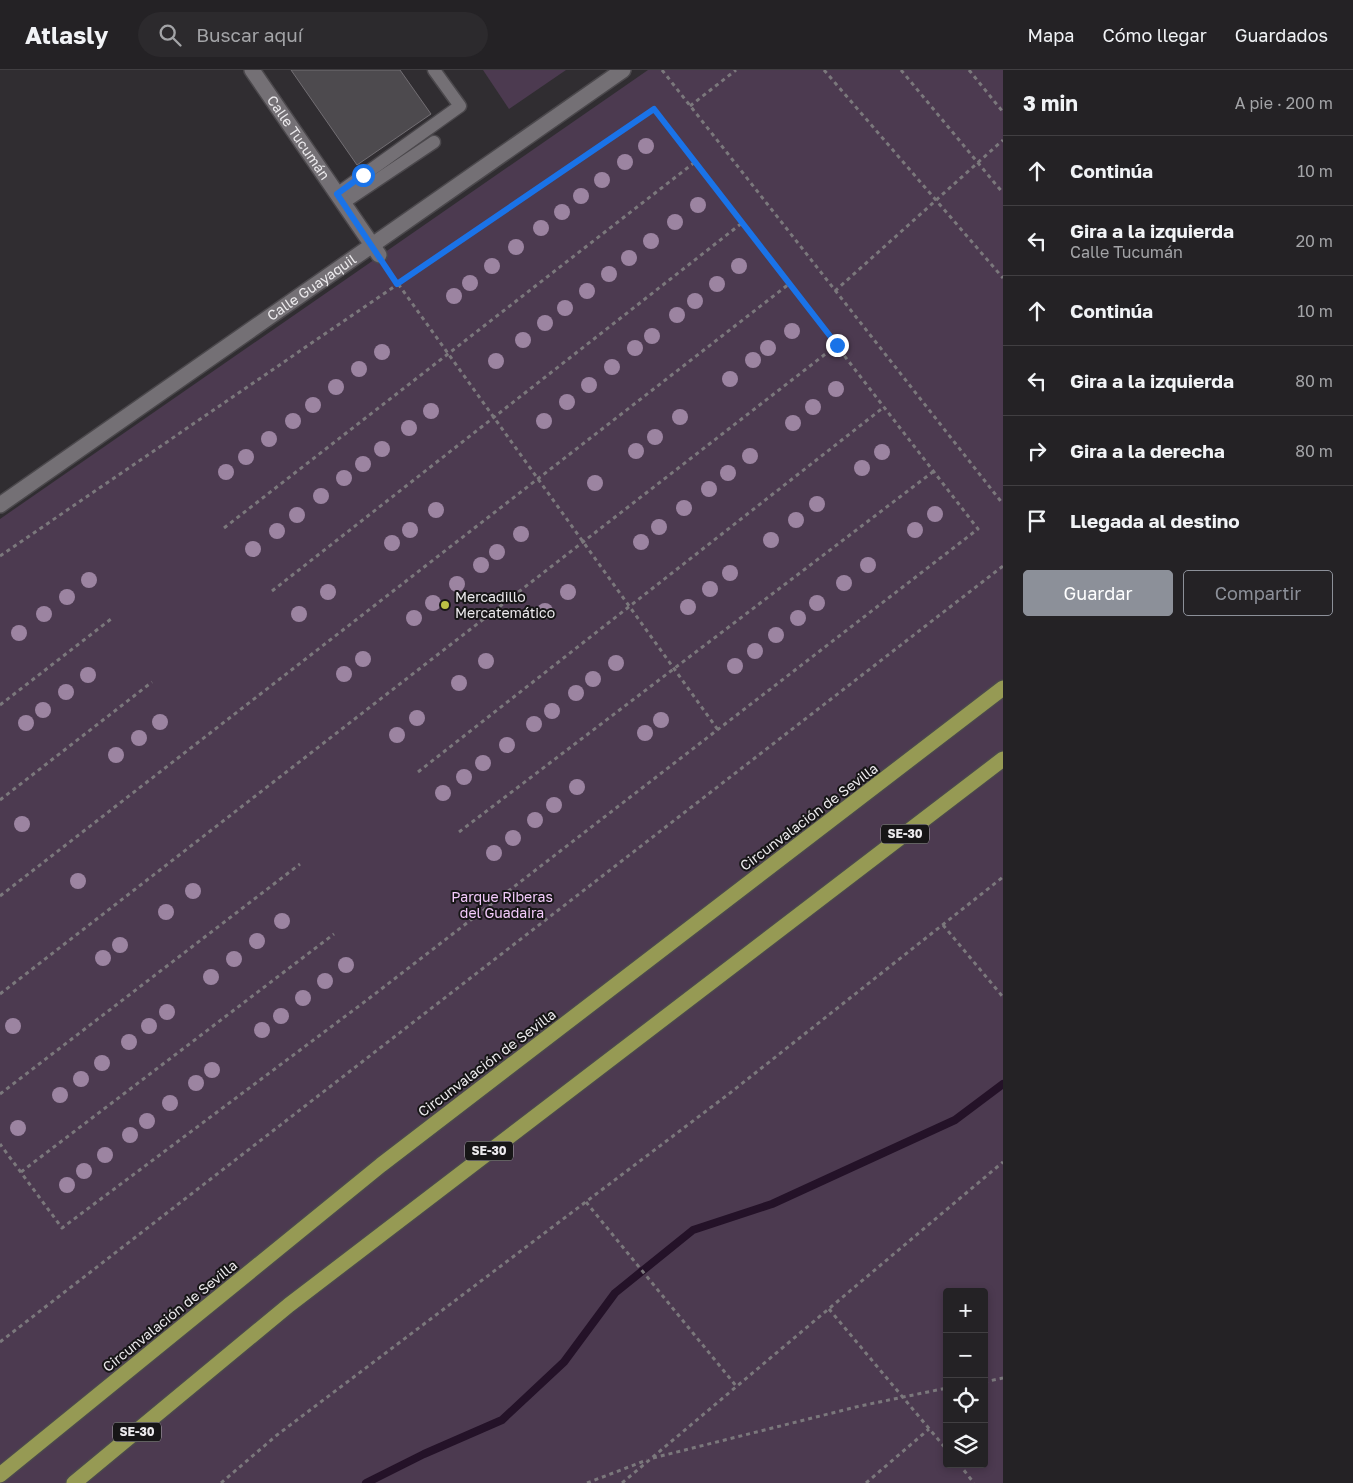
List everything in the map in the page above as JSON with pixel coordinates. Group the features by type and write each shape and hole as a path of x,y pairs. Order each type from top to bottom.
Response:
{"highway":[{"name":"Circunvalación de Sevilla","path":"0,1475 381,1165 1003,688"},
{"name":"SE-30","path":"74,1483 289,1305 1003,759"},
{"path":"82,1483 97,1464"}],"street":[{"name":"Calle Tucumán","path":"252,70 376,251"},
{"name":"Calle Guayaquil","path":"0,505 376,251 623,70"}],"lane":[{"path":"340,198 460,106 434,70"},
{"path":"340,198 434,142"}],"path":[{"path":"662,70 1003,504"},
{"path":"690,106 736,70"},
{"path":"824,70 1003,278"},
{"path":"901,70 1003,193"},
{"path":"969,70 1003,112"},
{"path":"0,556 654,109 978,528 367,1000 62,1228 0,1144"},
{"path":"836,291 1003,140"},
{"path":"224,528 695,162"},
{"path":"272,591 742,223"},
{"path":"376,251 397,284 718,730"},
{"path":"0,896 789,284"},
{"path":"0,994 837,345"},
{"path":"418,772 884,407"},
{"path":"460,832 934,471"},
{"path":"0,1342 1003,566"},
{"path":"0,705 111,619"},
{"path":"0,800 152,682"},
{"path":"0,1094 300,864"},
{"path":"221,1483 277,1435 730,1093 1003,877"},
{"path":"942,925 1003,996"},
{"path":"21,1172 334,934"},
{"path":"622,1483 1003,1162"},
{"path":"586,1202 737,1387"},
{"path":"829,1309 943,1445"},
{"path":"988,1381 1003,1378"},
{"path":"587,1483 652,1458 943,1389"},
{"path":"866,1483 929,1429"},
{"path":"962,1468 974,1483"}],"green space":[{"path":"483,70 566,70 509,109"},
{"name":"Parque Riberas del Guadaira","path":"648,70 1003,70 1003,1483 0,1483 0,519"}],"building":[{"path":"291,70 400,70 431,114 357,165"}],"waterway":[{"path":"366,1483 424,1454 502,1420 564,1362 615,1293 693,1230 772,1204 955,1120 1003,1084"}],"place":[{"name":"Mercadillo Mercatemático","path":"445,605"}],"route":[{"path":"363,175 337,194 397,284 654,109 837,345"}]}
